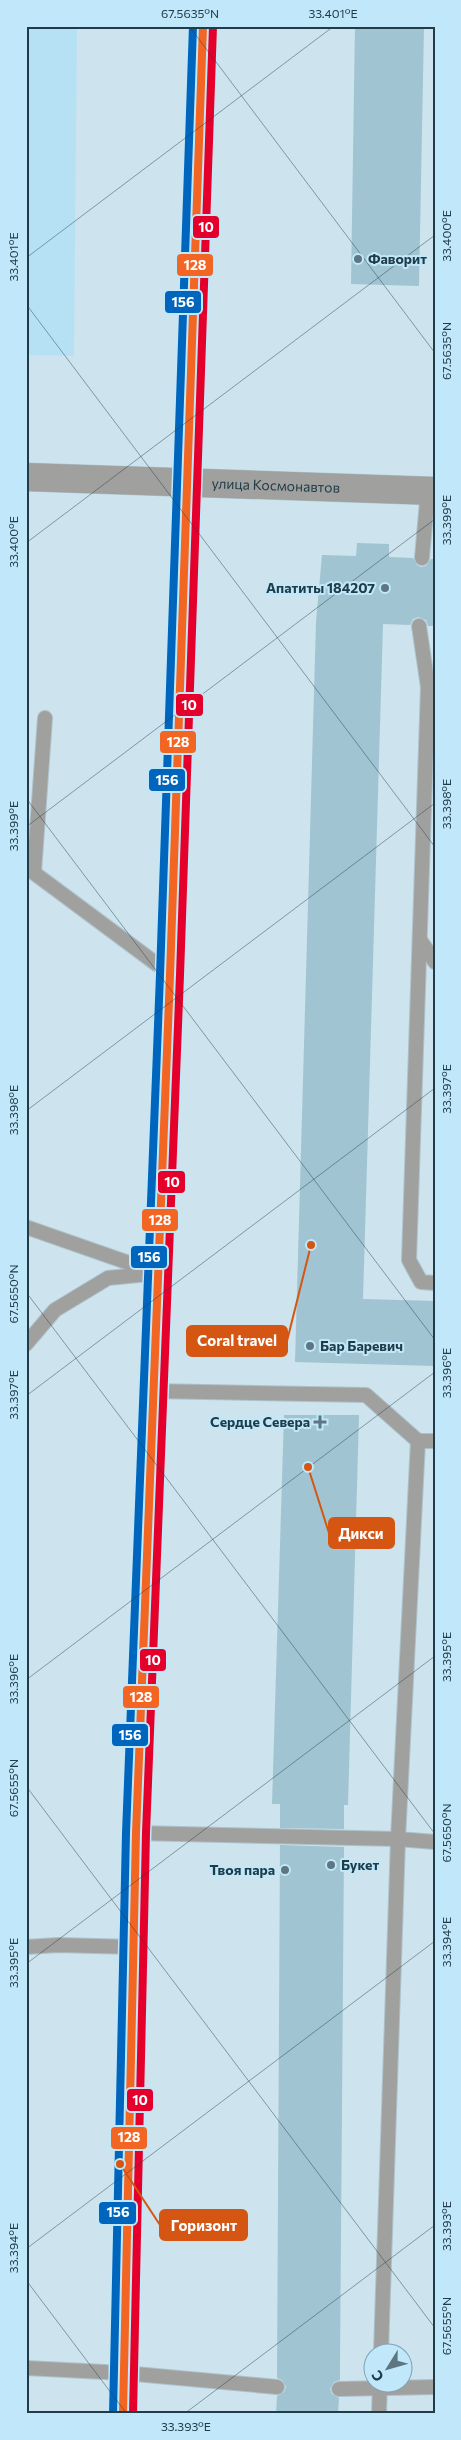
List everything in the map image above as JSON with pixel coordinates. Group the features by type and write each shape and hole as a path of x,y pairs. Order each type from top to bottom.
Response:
{"street":[{"path":"123,2414 136,1833 159,1273 203,26"},
{"name":"улица Космонавтов","path":"26,477 432,490"}],"lane":[{"path":"422,558 432,490"},
{"path":"419,626 431,687 409,1260 421,1282 435,1283"},
{"path":"45,718 30,870 170,975"},
{"path":"420,940 435,962"},
{"path":"26,1227 159,1273"},
{"path":"26,1344 55,1310 108,1278 159,1273"},
{"path":"154,1391 366,1395 418,1441 435,1442"},
{"path":"381,2342 398,1839 418,1441"},
{"path":"136,1833 398,1839 435,1842"},
{"path":"26,1947 58,1945 134,1948"},
{"path":"26,2368 124,2373 277,2387"},
{"path":"414,2386 435,2387"},
{"path":"339,2389 364,2387"},
{"path":"379,2414 380,2392"}],"shaded area":[{"path":"26,26 77,26 74,356 26,355"}],"building":[{"path":"355,26 424,26 419,286 351,284"},
{"path":"357,543 389,544 389,557 413,558 417,565 421,567 426,566 431,559 435,559 435,626 428,626 426,620 418,617 413,619 410,625 383,624 363,1299 435,1301 435,1366 295,1362 316,622 322,555 356,556"},
{"path":"284,1415 359,1415 348,1805 344,1805 344,1829 280,1828 280,1804 272,1804"},
{"path":"280,1845 344,1847 340,2380 334,2382 330,2389 332,2394 339,2398 338,2414 276,2414 277,2396 284,2392 286,2387 282,2380 277,2378"}],"transit line":[{"name":"156","path":"113,2414 126,1833 160,975 193,26"},
{"name":"128","path":"123,2414 136,1833 170,975 203,26"},
{"name":"10","path":"133,2414 146,1833 180,975 213,26"}],"place":[{"name":"Фаворит","path":"358,259"},
{"name":"Апатиты 184207","path":"385,588"},
{"name":"Coral travel","path":"311,1245"},
{"name":"Бар Баревич","path":"310,1346"},
{"name":"Сердце Севера","path":"320,1422"},
{"name":"Дикси","path":"308,1467"},
{"name":"Букет","path":"331,1865"},
{"name":"Твоя пара","path":"285,1870"},
{"name":"Горизонт","path":"120,2164"}]}
